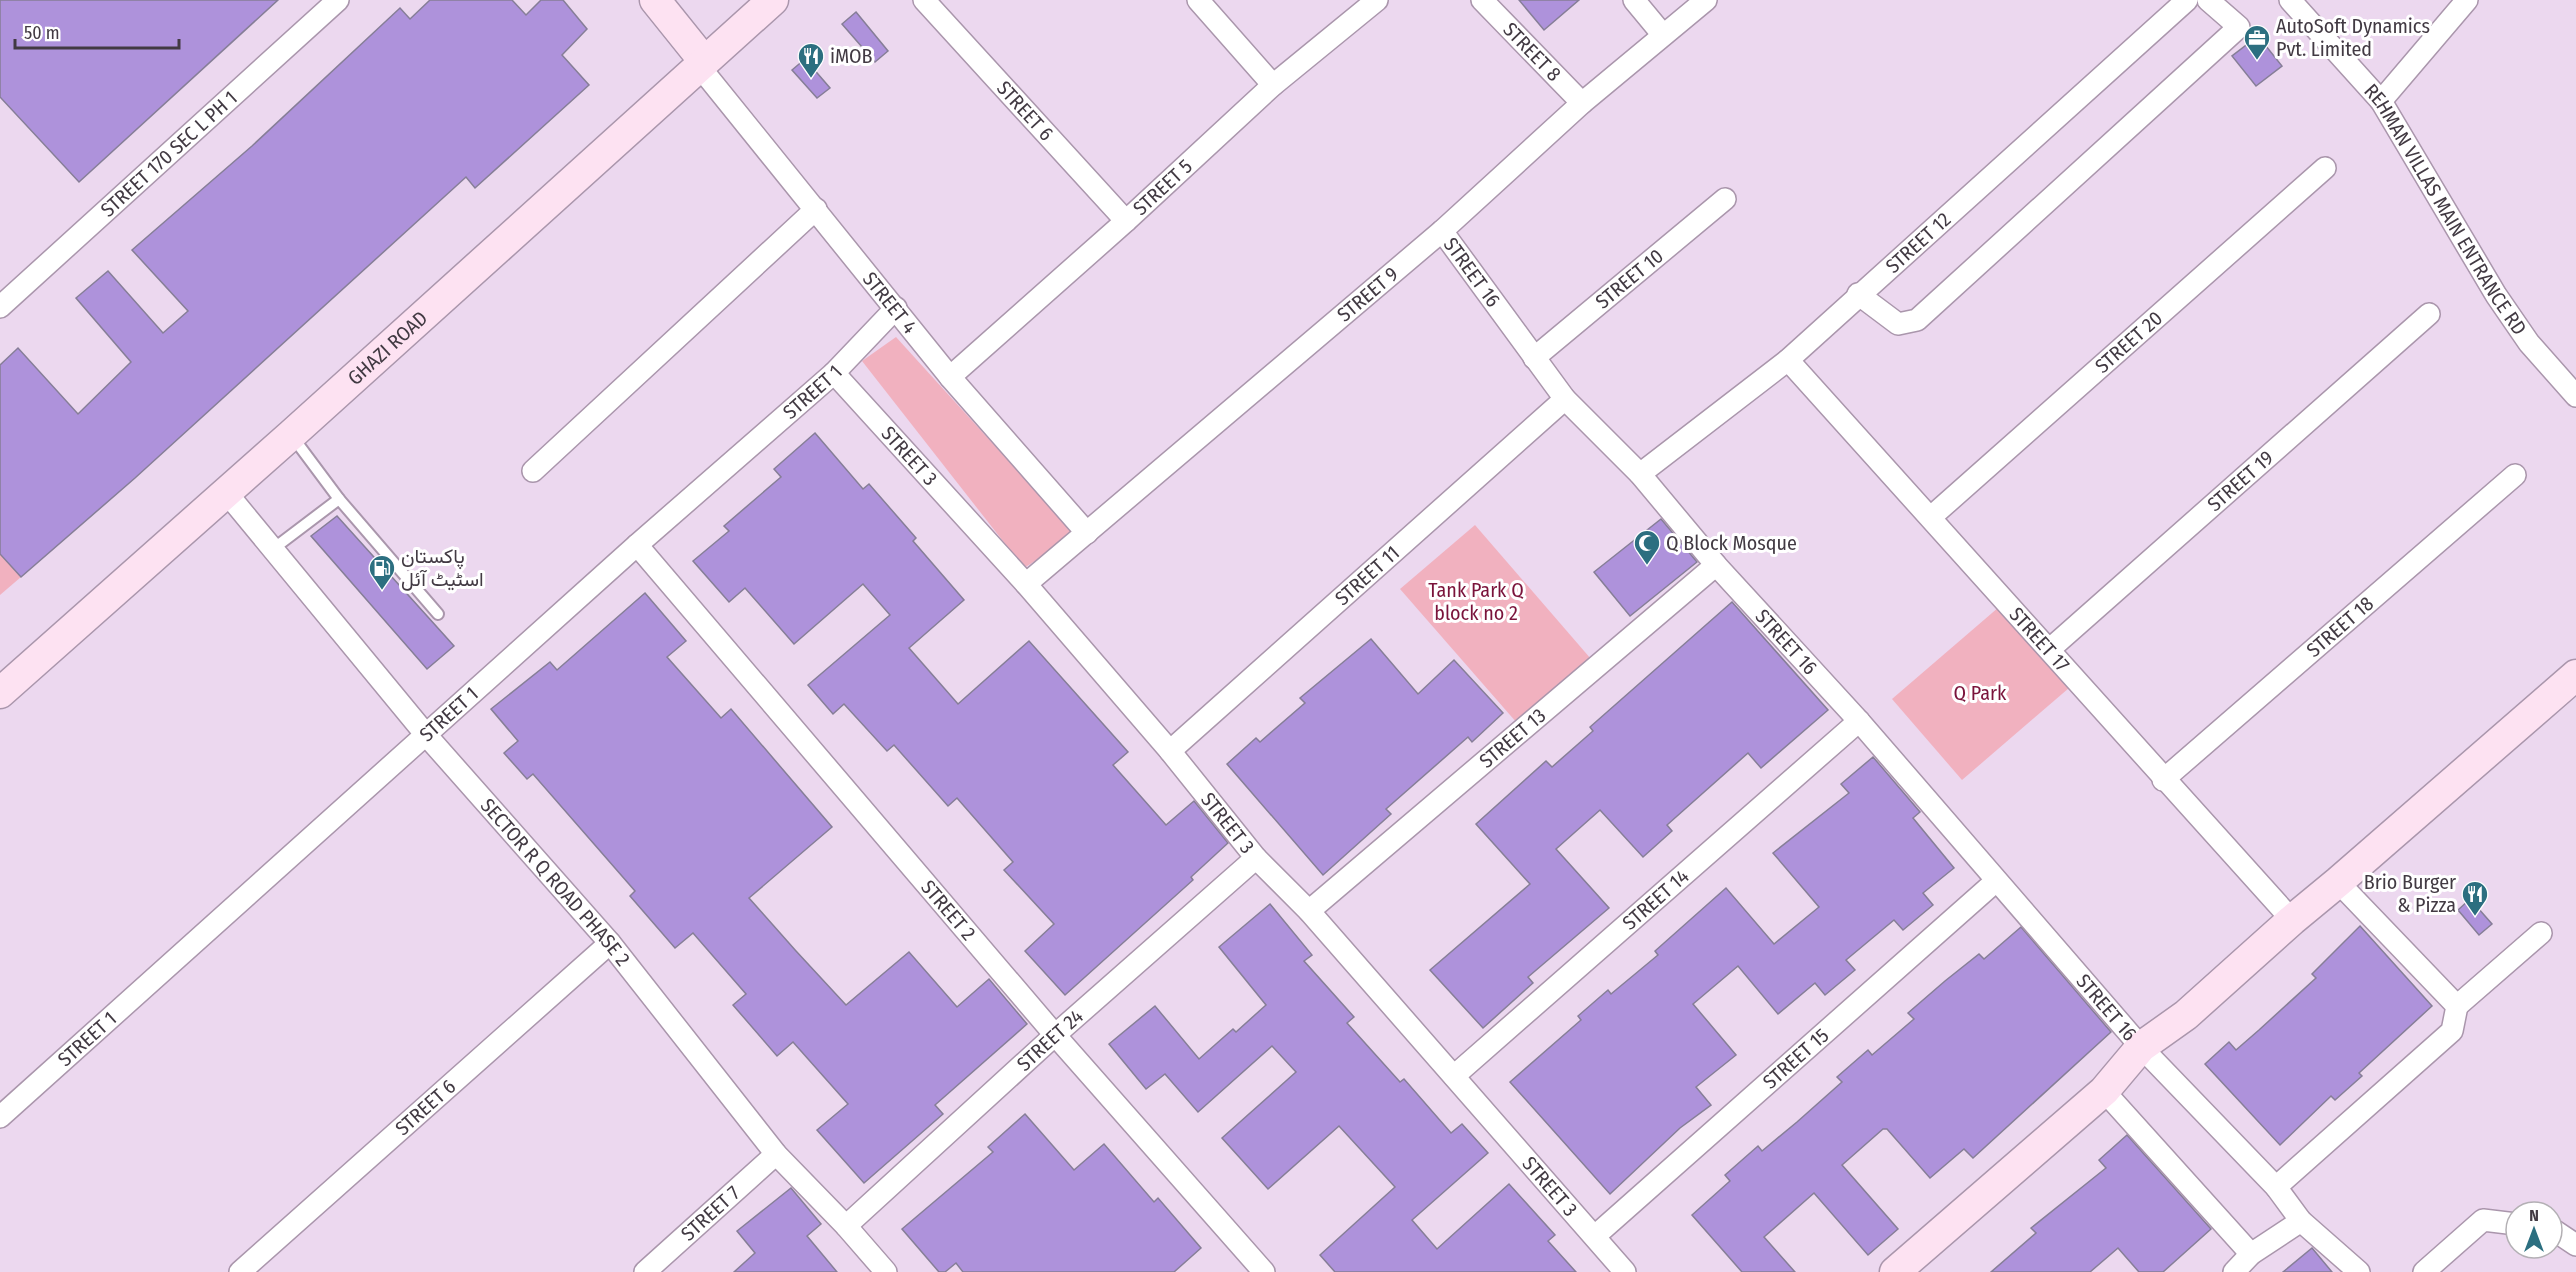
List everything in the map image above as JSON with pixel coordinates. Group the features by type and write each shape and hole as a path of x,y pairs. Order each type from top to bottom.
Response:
{"main road":[{"path":"655,0 701,64"},
{"name":"GHAZI ROAD","path":"0,693 225,491 291,435 773,0"},
{"path":"1895,1272 2104,1091 2141,1047 2186,1015 2292,920 2576,675"}],"street":[{"name":"STREET 170 SEC L PH 1","path":"0,307 338,0"},
{"name":"STREET 6","path":"924,0 1126,221"},
{"path":"1198,0 1273,85"},
{"name":"STREET 5","path":"950,377 1126,221 1273,85 1377,0"},
{"name":"STREET 8","path":"1482,0 1582,103"},
{"path":"1634,0 1663,35"},
{"name":"STREET 9","path":"1026,584 1442,231 1582,103 1706,0"},
{"name":"STREET 12","path":"1640,474 1788,360 1858,294 2187,0"},
{"path":"1858,294 1898,324 1917,320 2239,27 2208,0"},
{"name":"REHMAN VILLAS MAIN ENTRANCE RD","path":"2290,0 2380,101 2496,295 2529,343 2576,396"},
{"path":"2380,101 2467,0"},
{"name":"STREET 4","path":"701,64 950,377 1088,533"},
{"name":"STREET 20","path":"1931,517 2325,168"},
{"name":"STREET 10","path":"1534,358 1725,199"},
{"path":"533,471 816,209"},
{"name":"STREET 16","path":"1442,231 1565,399 1640,474 1716,565 1859,721 2141,1047 2276,1187 2301,1221 2359,1272"},
{"name":"STREET 1","path":"0,1117 427,736 637,545 834,373 896,308"},
{"name":"STREET 19","path":"2050,649 2429,314"},
{"name":"STREET 17","path":"1788,360 2050,649 2163,780 2292,920"},
{"name":"STREET 3","path":"834,373 1026,584 1170,751 1256,858 1309,911 1625,1272"},
{"name":"STREET 11","path":"1170,751 1565,399"},
{"name":"STREET 18","path":"2163,780 2515,475"},
{"name":"SECTOR R Q ROAD PHASE 2","path":"225,491 427,736 610,944 776,1154 846,1226 886,1272"},
{"name":"STREET 2","path":"637,545 1055,1035 1264,1272"},
{"name":"STREET 13","path":"1309,911 1716,565"},
{"name":"STREET 14","path":"1454,1076 1859,721"},
{"name":"STREET 24","path":"846,1226 1055,1035 1256,858"},
{"name":"STREET 15","path":"1595,1236 1996,881"},
{"path":"2338,882 2457,1006"},
{"path":"2276,1187 2452,1031 2457,1006 2541,933"},
{"name":"STREET 6","path":"240,1272 610,944"},
{"path":"2104,1091 2251,1254"},
{"name":"STREET 7","path":"645,1272 776,1154"},
{"path":"2424,1272 2483,1220 2504,1223"},
{"path":"2234,1272 2251,1254 2301,1221"}],"lane":[{"path":"291,435 339,499 438,614"},
{"path":"273,549 339,499"}],"green space":[{"path":"896,337 1076,535 1024,568 862,361"},
{"name":"Tank Park Q block no 2","path":"1475,525 1591,659 1517,723 1400,589"},
{"path":"0,554 21,577 0,595"},
{"name":"Q Park","path":"1999,607 2069,688 1962,780 1892,699"}],"building":[{"path":"0,0 278,0 79,182 0,97"},
{"path":"430,0 512,0 526,15 541,0 563,0 587,29 562,55 589,85 475,188 466,177 135,478 21,577 0,554 0,365 18,348 78,414 131,362 76,298 108,271 163,333 188,311 132,250 252,146 400,8 410,19"},
{"path":"1519,0 1579,0 1544,30"},
{"path":"856,12 888,51 875,62 842,24"},
{"name":"AutoSoft Dynamics Pvt. Limited","path":"2258,36 2282,66 2256,86 2232,56"},
{"name":"iMOB","path":"805,59 830,88 817,98 792,70"},
{"path":"815,433 863,489 869,484 916,538 913,541 964,600 909,648 958,704 1029,641 1128,752 1113,765 1166,825 1194,801 1228,843 1191,877 1193,880 1065,995 1025,951 1054,924 1004,870 1013,862 957,798 948,806 894,745 887,751 844,704 833,714 808,685 890,615 863,584 794,644 745,588 729,602 693,561 729,531 724,526 781,477 774,469"},
{"name":"پاکستان اسٹیٹ آئل","path":"337,516 454,646 427,669 311,536"},
{"name":"Q Block Mosque","path":"1661,519 1697,562 1630,616 1594,572"},
{"path":"645,593 686,641 667,657 721,718 731,709 832,827 749,898 846,1005 909,952 957,1007 989,979 1027,1024 935,1105 943,1114 864,1183 817,1130 848,1104 793,1042 777,1056 733,1005 746,994 693,933 675,948 630,896 635,891 533,774 527,779 504,753 518,741 491,709 550,662 557,670"},
{"path":"1732,602 1828,710 1761,768 1748,753 1667,825 1672,831 1643,857 1600,810 1556,849 1609,908 1528,977 1533,983 1483,1028 1430,970 1530,884 1476,824 1546,761 1552,767 1593,731 1590,727"},
{"path":"1371,639 1418,694 1454,660 1503,713 1472,742 1468,737 1386,809 1391,814 1323,875 1227,764 1256,738 1260,742 1305,703 1300,698"},
{"path":"1873,757 1920,812 1913,818 1954,868 1923,893 1933,905 1903,930 1894,920 1846,960 1855,970 1825,995 1815,983 1778,1014 1738,966 1693,1004 1736,1055 1696,1087 1711,1105 1680,1128 1610,1194 1510,1082 1581,1020 1578,1016 1608,990 1611,994 1658,955 1655,951 1726,888 1774,944 1819,907 1773,853 1849,793 1841,784"},
{"name":"Brio Burger & Pizza","path":"2470,899 2492,924 2479,935 2458,910"},
{"path":"1270,904 1312,955 1304,961 1354,1017 1347,1023 1400,1082 1404,1079 1451,1133 1462,1124 1488,1153 1412,1220 1437,1249 1509,1184 1555,1235 1548,1241 1576,1272 1335,1272 1320,1255 1395,1187 1339,1126 1268,1189 1222,1138 1296,1072 1272,1046 1198,1112 1165,1074 1146,1089 1109,1044 1155,1006 1199,1059 1233,1029 1236,1032 1266,1005 1219,947"},
{"path":"2360,926 2432,1006 2359,1073 2362,1076 2335,1100 2331,1096 2280,1145 2205,1064 2229,1042 2236,1050 2259,1030 2316,978 2312,974"},
{"path":"2021,927 2111,1032 1973,1158 1964,1149 1930,1178 1887,1129 1883,1129 1842,1165 1898,1229 1868,1255 1814,1193 1764,1237 1795,1272 1742,1272 1692,1215 1730,1181 1725,1175 1758,1146 1762,1151 1797,1122 1842,1082 1837,1077 1868,1050 1872,1055 1914,1019 1908,1013 1979,954 1984,959"},
{"path":"1025,1114 1074,1170 1104,1144 1154,1202 1158,1198 1201,1248 1174,1272 963,1272 956,1263 945,1272 939,1272 902,1229 993,1152 988,1147"},
{"path":"2127,1135 2211,1229 2163,1272 2139,1272 2118,1248 2090,1272 1991,1272 2036,1233 2031,1228 2106,1168 2099,1160"},
{"path":"791,1188 821,1224 807,1236 837,1272 734,1272 755,1253 737,1231"},
{"path":"2312,1248 2332,1272 2283,1272"}],"place":[{"name":"AutoSoft Dynamics Pvt. Limited","path":"2257,61"},
{"name":"iMOB","path":"811,79"},
{"name":"Q Block Mosque","path":"1647,566"},
{"name":"پاکستان اسٹیٹ آئل","path":"382,591"},
{"name":"Brio Burger & Pizza","path":"2475,917"}]}
